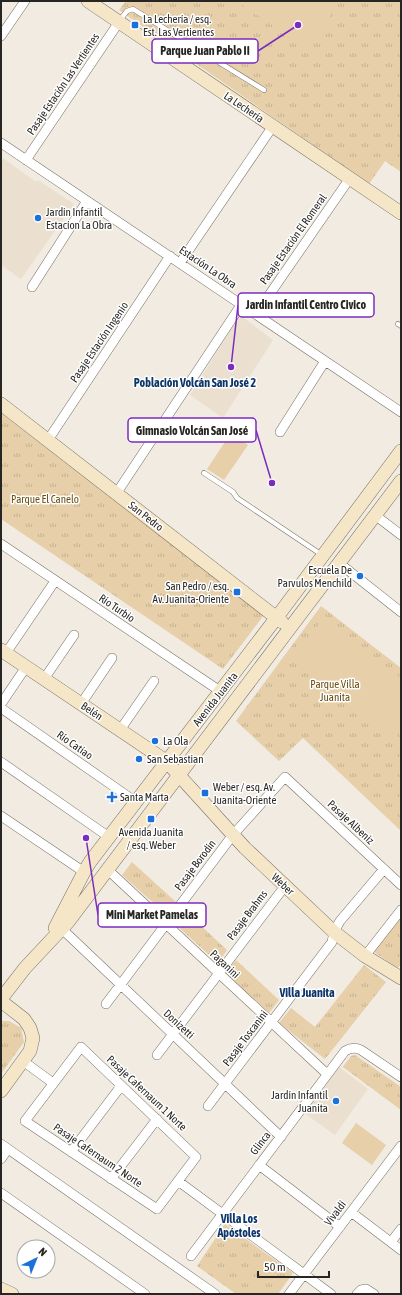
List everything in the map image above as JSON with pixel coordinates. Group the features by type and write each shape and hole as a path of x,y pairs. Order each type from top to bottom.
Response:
{"main road":[{"name":"La Lechería","path":"88,1 401,213"},
{"name":"San Pedro","path":"1,404 277,617 290,629"},
{"name":"Avenida Juanita","path":"1,1091 24,1061 32,1047 32,1033 24,1019 1,1000 39,952 60,920 84,872 109,837 400,454"},
{"name":"Avenida Juanita","path":"39,952 62,929 108,870 401,481"},
{"name":"Belén","path":"3,652 166,761 179,776"},
{"name":"Weber","path":"179,776 232,836 334,932 365,956 401,978"},
{"path":"1,1289 12,1294"}],"street":[{"path":"1,36 25,1"},
{"name":"Pasaje Estación Las Vertientes","path":"26,160 119,22"},
{"path":"180,264 273,126"},
{"name":"Estación La Obra","path":"3,147 26,160 401,412"},
{"name":"Pasaje Estación El Romeral","path":"256,314 350,178"},
{"path":"32,287 87,201"},
{"name":"Pasaje Estación Ingenio","path":"48,440 170,256"},
{"path":"116,494 241,304"},
{"path":"280,432 325,361"},
{"path":"375,516 401,535"},
{"name":"Río Turbio","path":"1,544 220,691"},
{"path":"339,563 401,612"},
{"path":"3,652 55,581"},
{"path":"44,679 74,635"},
{"path":"81,704 112,658"},
{"path":"1,704 26,667"},
{"path":"120,730 154,681"},
{"name":"Río Catiao","path":"1,708 136,802"},
{"path":"1,762 109,837"},
{"name":"Pasaje Borodin","path":"106,1004 232,836 285,777"},
{"name":"Pasaje Albeniz","path":"285,777 401,885"},
{"path":"1,816 84,872"},
{"name":"Pasaje Toscanini","path":"208,1106 332,942 334,932 340,921 384,869"},
{"name":"Paganini","path":"108,870 327,1074"},
{"name":"Pasaje Brahms","path":"157,1055 284,886"},
{"path":"365,956 401,910"},
{"name":"Donizetti","path":"62,929 280,1137"},
{"name":"Pasaje Cafernaum 1 Norte","path":"53,1083 81,1048 196,1157 178,1180"},
{"name":"Glinca","path":"191,1256 345,1051 351,1048 358,1048 401,1077"},
{"path":"24,1061 53,1083"},
{"name":"Pasaje Cafernaum 2 Norte","path":"53,1083 25,1121 157,1209 178,1180"},
{"path":"71,1152 121,1086"},
{"path":"111,1179 157,1119"},
{"name":"Vivaldi","path":"289,1294 401,1146"},
{"path":"1,1159 4,1147 215,1294"},
{"path":"259,1165 340,1227"},
{"path":"178,1180 331,1294"},
{"path":"1,1193 144,1294"},
{"path":"351,1212 401,1250"},
{"path":"391,1242 401,1229"},
{"path":"360,1292 368,1290 374,1294"}],"lane":[{"path":"119,22 127,11 133,9 264,90"},
{"path":"204,473 233,492 237,498 323,556"}],"shaded area":[{"name":"Jardin Infantil Estacíon La Obra","path":"3,158 36,182 38,180 74,204 21,279 1,265 1,162"},
{"path":"240,315 273,340 223,418 190,395"},
{"name":"Jardín Infantil Juanita","path":"339,1067 368,1089 335,1135 304,1113"}],"green space":[{"path":"126,1 401,1 401,172 385,161 369,184 119,10"},
{"path":"236,1 340,1 308,49"},
{"name":"Parque El Canelo","path":"1,413 264,615 223,669 1,519"},
{"path":"231,433 248,445 224,480 207,469"},
{"name":"Parque Villa Juanita","path":"321,606 401,668 401,831 303,738 279,761 236,721"},
{"path":"323,619 401,678 401,730 396,736 294,657"},
{"path":"132,862 176,902 166,914 122,875"},
{"path":"184,910 227,950 218,963 174,923"},
{"path":"401,914 401,965 397,968 373,951"},
{"path":"236,960 279,1000 269,1013 225,973"},
{"path":"364,965 386,982 325,1059 279,1023 291,1008 315,1027"},
{"path":"1,1021 9,1021 21,1028 24,1042 1,1074"},
{"path":"355,1055 401,1087 401,1110 343,1067 351,1056"},
{"path":"356,1123 386,1145 372,1165 342,1143"},
{"path":"225,1224 293,1273 278,1294 236,1294 197,1266"}],"place":[{"name":"La Lechería / esq. Est. Las Vertientes","path":"135,25"},
{"name":"Parque Juan Pablo II","path":"298,25"},
{"name":"Jardin Infantil Estacíon La Obra","path":"38,218"},
{"name":"Jardin Infantil Centro Civico","path":"231,367"},
{"name":"Gimnasio Volcán San José","path":"272,483"},
{"name":"Escuela De Parvulos Menchild","path":"360,576"},
{"name":"San Pedro / esq. Av. Juanita-Oriente","path":"237,592"},
{"name":"La Ola","path":"155,741"},
{"name":"San Sebastian","path":"139,759"},
{"name":"Weber / esq. Av. Juanita-Oriente","path":"205,793"},
{"name":"Santa Marta","path":"112,797"},
{"name":"Avenida Juanita / esq. Weber","path":"151,819"},
{"name":"Mini Market Pamelas","path":"86,838"},
{"name":"Jardín Infantil Juanita","path":"336,1101"}],"district":[{"name":"Población Volcán San José 2","path":"195,383"},
{"name":"Villa Juanita","path":"307,993"},
{"name":"Villa Los Apóstoles","path":"239,1226"}]}
